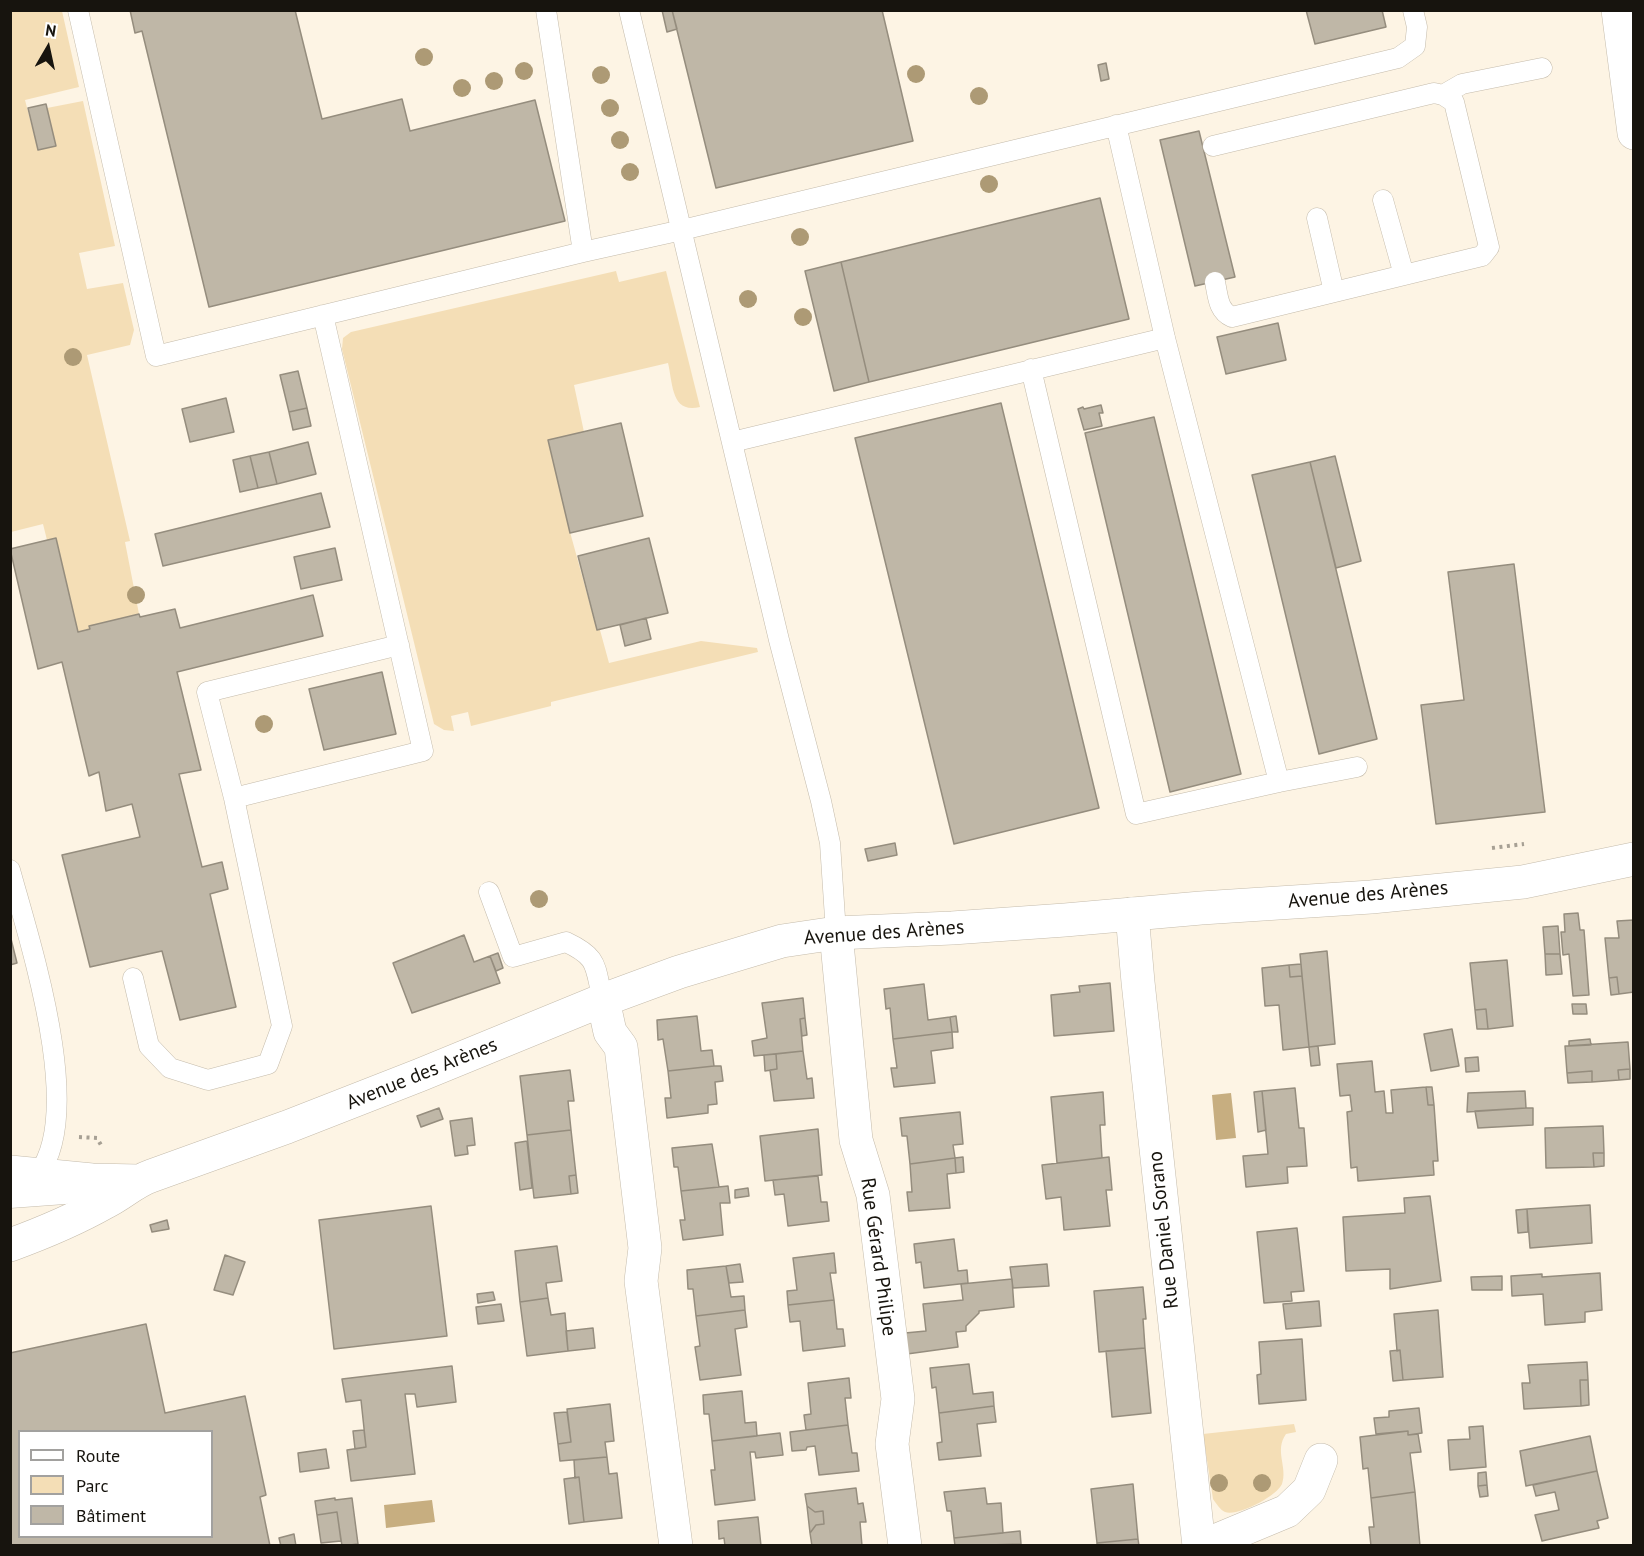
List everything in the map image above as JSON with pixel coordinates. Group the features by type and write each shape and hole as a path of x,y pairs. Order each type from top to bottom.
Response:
{"street":[{"path":"1618,10 1634,133"},
{"name":"Avenue des Arènes","path":"10,1245 98,1207 138,1181 287,1127 603,1000 679,972 783,941 836,933 952,928 1371,897 1523,882 1634,859"},
{"name":"Rue Daniel Sorano","path":"1132,914 1201,1545 1287,1511 1309,1490 1321,1460"},
{"name":"Rue Gérard Philipe","path":"836,933 856,1140 873,1195 897,1399 892,1444 905,1545"},
{"path":"603,1000 610,1032 621,1047 645,1248 640,1281 676,1545"},
{"name":"Avenue des Arènes","path":"24,1173 92,1180 138,1181"}],"lane":[{"path":"78,10 156,356 1398,58 1415,46 1417,27 1413,10"},
{"path":"546,10 583,252"},
{"path":"628,10 830,843 836,933"},
{"path":"1443,95 1462,84 1542,68"},
{"path":"1213,146 1434,93 1443,95 1454,102 1489,247 1482,256 1232,317 1224,313 1220,305 1215,282"},
{"path":"1116,125 1165,338 1279,782"},
{"path":"1383,200 1404,275"},
{"path":"1317,218 1334,292"},
{"path":"234,798 423,751 323,315"},
{"path":"732,441 1165,338"},
{"path":"1031,369 1136,814 1279,782 1357,768"},
{"path":"133,978 149,1046 170,1068 208,1080 268,1064 282,1026 234,798 207,692 399,645"},
{"path":"10,870 43,997 55,1069 56,1110 54,1137 24,1173 10,1198"},
{"path":"489,891 513,957 566,942 593,959 603,1000"},
{"path":"10,1198 99,1192 138,1181"}],"green space":[{"path":"10,11 62,11 79,87 25,100 38,150 56,146 47,108 83,101 115,246 79,253 87,289 123,283 134,330 130,345 87,355 130,541 125,542 139,614 78,632 56,539 47,540 43,524 11,532"},
{"path":"616,271 619,282 666,271 700,407 691,408 678,402 668,363 574,385 584,432 570,532 597,630 600,630 609,663 701,641 757,648 758,652 551,702 551,706 471,726 468,712 451,716 454,731 444,730 434,724 342,349 343,338 351,332"},
{"path":"1294,1424 1296,1432 1286,1434 1281,1447 1283,1478 1279,1489 1247,1509 1231,1513 1221,1510 1213,1499 1203,1434"}],"shaded area":[{"path":"1231,1093 1236,1138 1216,1140 1212,1095"},
{"path":"432,1500 435,1522 386,1528 384,1505"}],"building":[{"path":"130,10 295,10 322,119 402,99 410,131 535,100 565,221 209,307 142,31 135,33"},
{"path":"662,10 672,10 677,29 667,32"},
{"path":"672,10 882,10 913,141 716,188"},
{"path":"1306,10 1382,10 1386,27 1315,44"},
{"path":"1106,63 1109,79 1101,81 1098,65"},
{"path":"46,104 56,146 38,150 28,108"},
{"path":"1199,131 1235,277 1195,286 1160,140"},
{"path":"1100,198 1129,319 869,382 841,262"},
{"path":"841,262 869,382 834,391 805,271"},
{"path":"1278,323 1286,360 1226,374 1217,337"},
{"path":"298,371 307,408 289,412 280,375"},
{"path":"226,398 234,432 190,442 182,409"},
{"path":"1001,403 1099,808 954,844 855,438"},
{"path":"1101,405 1103,413 1099,413 1102,426 1084,430 1078,409"},
{"path":"307,408 311,426 293,430 289,412"},
{"path":"1154,417 1241,774 1170,792 1085,433"},
{"path":"621,423 643,516 570,533 548,440"},
{"path":"308,442 316,474 277,484 269,452"},
{"path":"269,452 277,484 258,488 250,456"},
{"path":"250,456 258,488 240,492 233,460"},
{"path":"1335,456 1361,561 1336,568 1310,462"},
{"path":"1310,462 1377,739 1319,754 1252,475"},
{"path":"321,493 330,527 163,566 155,534"},
{"path":"56,538 78,632 90,629 89,626 139,614 140,617 175,609 180,628 313,595 323,636 177,672 201,770 179,774 202,867 222,862 228,889 210,894 236,1007 180,1020 162,951 90,967 62,855 140,837 132,804 106,811 99,772 89,776 62,662 38,669 10,549"},
{"path":"649,538 668,613 597,630 578,556"},
{"path":"335,548 342,580 301,589 294,557"},
{"path":"1514,564 1545,812 1436,824 1421,705 1464,700 1448,572"},
{"path":"646,618 651,639 625,646 620,625"},
{"path":"382,672 396,734 324,750 309,689"},
{"path":"895,843 897,855 868,861 865,849"},
{"path":"1578,913 1580,930 1584,930 1589,995 1573,996 1569,954 1563,955 1561,932 1565,932 1564,914"},
{"path":"1634,920 1634,992 1619,994 1617,977 1609,978 1605,938 1619,938 1617,921"},
{"path":"1558,926 1560,954 1545,954 1543,927"},
{"path":"10,935 17,963 10,965"},
{"path":"464,935 474,962 490,956 500,983 412,1013 393,963"},
{"path":"1327,951 1335,1044 1309,1047 1300,954"},
{"path":"498,953 503,968 496,971 490,956"},
{"path":"1545,954 1560,954 1562,974 1546,975"},
{"path":"1507,960 1513,1026 1488,1029 1486,1009 1475,1010 1470,963"},
{"path":"1301,964 1302,976 1290,977 1289,965"},
{"path":"1289,965 1290,977 1302,976 1309,1047 1283,1050 1279,1005 1265,1006 1262,968"},
{"path":"1617,977 1619,994 1611,995 1609,978"},
{"path":"1110,983 1114,1031 1054,1036 1051,995 1080,992 1079,986"},
{"path":"924,984 928,1020 950,1017 952,1032 893,1039 890,1008 886,1009 884,989"},
{"path":"803,998 805,1018 800,1019 803,1051 754,1056 752,1041 767,1038 762,1003"},
{"path":"1572,1004 1586,1004 1587,1014 1573,1014"},
{"path":"1486,1009 1488,1029 1477,1029 1475,1010"},
{"path":"697,1016 701,1051 712,1050 714,1066 668,1071 663,1039 658,1040 657,1020"},
{"path":"956,1016 958,1032 952,1032 950,1017"},
{"path":"805,1018 807,1035 802,1036 800,1019"},
{"path":"1452,1029 1459,1066 1431,1071 1424,1034"},
{"path":"952,1032 953,1048 931,1051 935,1083 894,1087 891,1068 897,1068 893,1039"},
{"path":"1590,1039 1591,1045 1569,1046 1569,1041"},
{"path":"1628,1042 1630,1069 1618,1070 1619,1080 1592,1082 1592,1071 1567,1073 1565,1046"},
{"path":"1318,1046 1320,1065 1311,1066 1309,1047"},
{"path":"803,1051 807,1079 812,1078 814,1098 774,1101 770,1070 777,1069 776,1054"},
{"path":"776,1054 777,1069 765,1071 764,1055"},
{"path":"1478,1057 1479,1071 1466,1072 1465,1058"},
{"path":"1372,1061 1375,1092 1384,1091 1386,1113 1393,1113 1391,1090 1426,1087 1428,1105 1434,1105 1438,1161 1433,1161 1434,1175 1358,1181 1357,1167 1351,1168 1347,1112 1352,1111 1350,1095 1340,1096 1337,1064"},
{"path":"721,1066 723,1081 715,1082 717,1104 708,1105 708,1113 667,1118 665,1098 671,1098 668,1071"},
{"path":"1630,1069 1630,1079 1619,1080 1618,1070"},
{"path":"570,1070 574,1101 568,1101 571,1130 527,1135 520,1076"},
{"path":"1592,1071 1592,1082 1568,1083 1567,1073"},
{"path":"1426,1087 1432,1087 1434,1105 1428,1105"},
{"path":"1295,1088 1299,1128 1304,1128 1307,1166 1287,1167 1288,1183 1246,1187 1243,1156 1268,1154 1262,1091"},
{"path":"1262,1091 1266,1130 1258,1132 1254,1092"},
{"path":"1525,1091 1526,1108 1467,1112 1468,1093"},
{"path":"1103,1092 1105,1125 1100,1125 1102,1158 1057,1163 1051,1097"},
{"path":"439,1108 443,1119 421,1127 417,1116"},
{"path":"1533,1108 1533,1125 1478,1128 1475,1111"},
{"path":"960,1112 963,1144 953,1145 955,1158 910,1164 907,1136 902,1136 900,1118"},
{"path":"472,1118 475,1145 467,1146 468,1154 455,1156 450,1121"},
{"path":"1603,1126 1604,1153 1593,1153 1594,1167 1546,1168 1545,1128"},
{"path":"818,1129 822,1175 765,1181 760,1136"},
{"path":"571,1130 576,1175 569,1176 571,1194 534,1198 527,1135"},
{"path":"527,1141 532,1188 520,1190 515,1143"},
{"path":"712,1144 719,1187 681,1191 678,1167 674,1167 672,1148"},
{"path":"1593,1153 1604,1153 1604,1166 1594,1167"},
{"path":"963,1157 964,1172 956,1173 955,1158"},
{"path":"1109,1157 1112,1190 1106,1190 1110,1226 1064,1230 1061,1197 1046,1199 1042,1165"},
{"path":"955,1158 956,1173 947,1174 950,1208 909,1211 907,1192 912,1192 910,1164"},
{"path":"576,1175 578,1193 571,1194 569,1176"},
{"path":"818,1176 821,1202 827,1202 829,1221 788,1226 784,1194 775,1195 773,1180"},
{"path":"728,1186 730,1203 720,1203 723,1235 683,1240 680,1220 685,1220 681,1191"},
{"path":"748,1188 749,1196 735,1198 735,1190"},
{"path":"1430,1196 1441,1281 1390,1289 1390,1269 1346,1271 1343,1217 1405,1213 1404,1198"},
{"path":"1590,1205 1592,1243 1530,1248 1527,1209"},
{"path":"431,1206 447,1336 334,1349 319,1220"},
{"path":"1527,1209 1528,1232 1518,1233 1516,1210"},
{"path":"167,1220 169,1229 152,1232 150,1225"},
{"path":"1297,1228 1304,1291 1291,1292 1292,1301 1264,1303 1257,1232"},
{"path":"954,1239 958,1271 967,1270 968,1283 924,1288 921,1262 916,1263 914,1244"},
{"path":"557,1246 562,1281 546,1283 548,1298 520,1302 515,1251"},
{"path":"834,1253 836,1273 830,1273 834,1300 788,1305 787,1291 797,1290 793,1258"},
{"path":"225,1255 245,1262 233,1295 214,1290"},
{"path":"740,1264 743,1282 729,1283 726,1266"},
{"path":"1047,1264 1049,1286 1013,1288 1010,1267"},
{"path":"726,1266 731,1297 744,1296 745,1310 696,1316 693,1289 688,1289 687,1270"},
{"path":"1600,1273 1602,1310 1585,1312 1585,1322 1545,1325 1543,1294 1512,1296 1511,1276 1542,1274 1542,1277"},
{"path":"1502,1276 1502,1290 1472,1290 1471,1277"},
{"path":"1012,1279 1014,1307 979,1311 966,1326 966,1331 956,1332 958,1347 907,1354 905,1333 926,1331 923,1304 963,1300 961,1284"},
{"path":"1143,1287 1146,1319 1143,1319 1145,1348 1099,1352 1094,1291"},
{"path":"493,1292 495,1300 478,1303 477,1294"},
{"path":"548,1298 551,1315 565,1313 568,1351 527,1356 520,1302"},
{"path":"834,1300 837,1329 843,1329 845,1346 803,1351 800,1321 790,1322 788,1305"},
{"path":"1319,1301 1321,1326 1286,1329 1283,1304"},
{"path":"501,1304 504,1321 478,1324 476,1307"},
{"path":"745,1310 747,1327 735,1329 741,1375 700,1380 695,1347 700,1346 696,1316"},
{"path":"1438,1310 1443,1377 1403,1380 1400,1350 1397,1351 1394,1314"},
{"path":"146,1324 165,1413 245,1396 266,1495 260,1497 270,1546 10,1546 10,1353"},
{"path":"593,1328 595,1348 568,1351 566,1331"},
{"path":"1302,1339 1306,1400 1259,1404 1257,1375 1261,1374 1259,1342"},
{"path":"1145,1348 1151,1413 1112,1417 1106,1351"},
{"path":"1400,1350 1403,1380 1393,1381 1390,1351"},
{"path":"1587,1362 1588,1380 1580,1380 1581,1406 1524,1409 1522,1383 1530,1383 1528,1365"},
{"path":"969,1364 973,1394 993,1392 994,1406 939,1413 936,1387 932,1388 930,1368"},
{"path":"452,1366 456,1402 417,1407 415,1394 405,1394 415,1474 351,1481 347,1450 366,1447 361,1400 346,1402 342,1379"},
{"path":"849,1378 851,1398 845,1398 848,1425 806,1430 804,1415 811,1414 808,1383"},
{"path":"1580,1380 1588,1380 1589,1405 1581,1406"},
{"path":"742,1391 745,1423 756,1422 757,1436 712,1441 709,1414 704,1414 703,1395"},
{"path":"610,1404 614,1441 605,1442 607,1457 560,1461 558,1444 571,1442 567,1409"},
{"path":"994,1406 996,1422 977,1424 981,1456 939,1460 937,1443 942,1442 939,1413"},
{"path":"1419,1408 1422,1433 1408,1435 1408,1431 1376,1434 1374,1418 1389,1417 1389,1411"},
{"path":"567,1412 571,1442 558,1444 554,1413"},
{"path":"848,1425 852,1453 857,1453 859,1471 819,1475 815,1446 807,1447 806,1450 792,1451 790,1432"},
{"path":"1483,1426 1486,1467 1450,1470 1448,1440 1470,1439 1469,1427"},
{"path":"364,1430 366,1447 355,1449 353,1431"},
{"path":"1408,1431 1408,1435 1418,1434 1421,1452 1410,1453 1415,1492 1371,1498 1368,1468 1363,1469 1360,1437"},
{"path":"780,1433 783,1455 756,1458 755,1452 750,1452 755,1500 715,1505 711,1470 715,1470 712,1441"},
{"path":"1590,1436 1597,1471 1526,1486 1520,1451"},
{"path":"326,1449 329,1468 300,1472 298,1453"},
{"path":"607,1457 609,1474 617,1473 622,1518 584,1522 579,1477 575,1478 574,1460"},
{"path":"1597,1471 1608,1518 1597,1521 1599,1528 1542,1541 1535,1515 1559,1510 1555,1492 1536,1496 1533,1485"},
{"path":"1486,1472 1487,1485 1478,1486 1478,1473"},
{"path":"579,1477 584,1522 569,1524 564,1479"},
{"path":"1133,1484 1138,1539 1097,1543 1091,1489"},
{"path":"1487,1485 1488,1496 1480,1497 1478,1486"},
{"path":"856,1488 858,1504 863,1503 866,1522 860,1522 862,1546 812,1546 810,1533 816,1525 824,1524 823,1511 815,1512 807,1506 805,1494"},
{"path":"985,1488 987,1504 1001,1503 1003,1533 954,1538 951,1511 947,1511 944,1492"},
{"path":"1415,1492 1420,1546 1371,1546 1369,1527 1374,1527 1371,1498"},
{"path":"335,1498 335,1500 352,1498 358,1544 342,1546 337,1512 317,1515 315,1501"},
{"path":"807,1506 815,1512 823,1511 824,1524 816,1525 810,1533"},
{"path":"337,1512 341,1541 321,1543 317,1515"},
{"path":"758,1517 761,1546 725,1546 724,1538 719,1539 718,1521"},
{"path":"1020,1531 1021,1544 955,1546 954,1538"},
{"path":"294,1534 296,1546 281,1546 279,1538"},
{"path":"1138,1539 1139,1546 1097,1546 1097,1543"}]}
